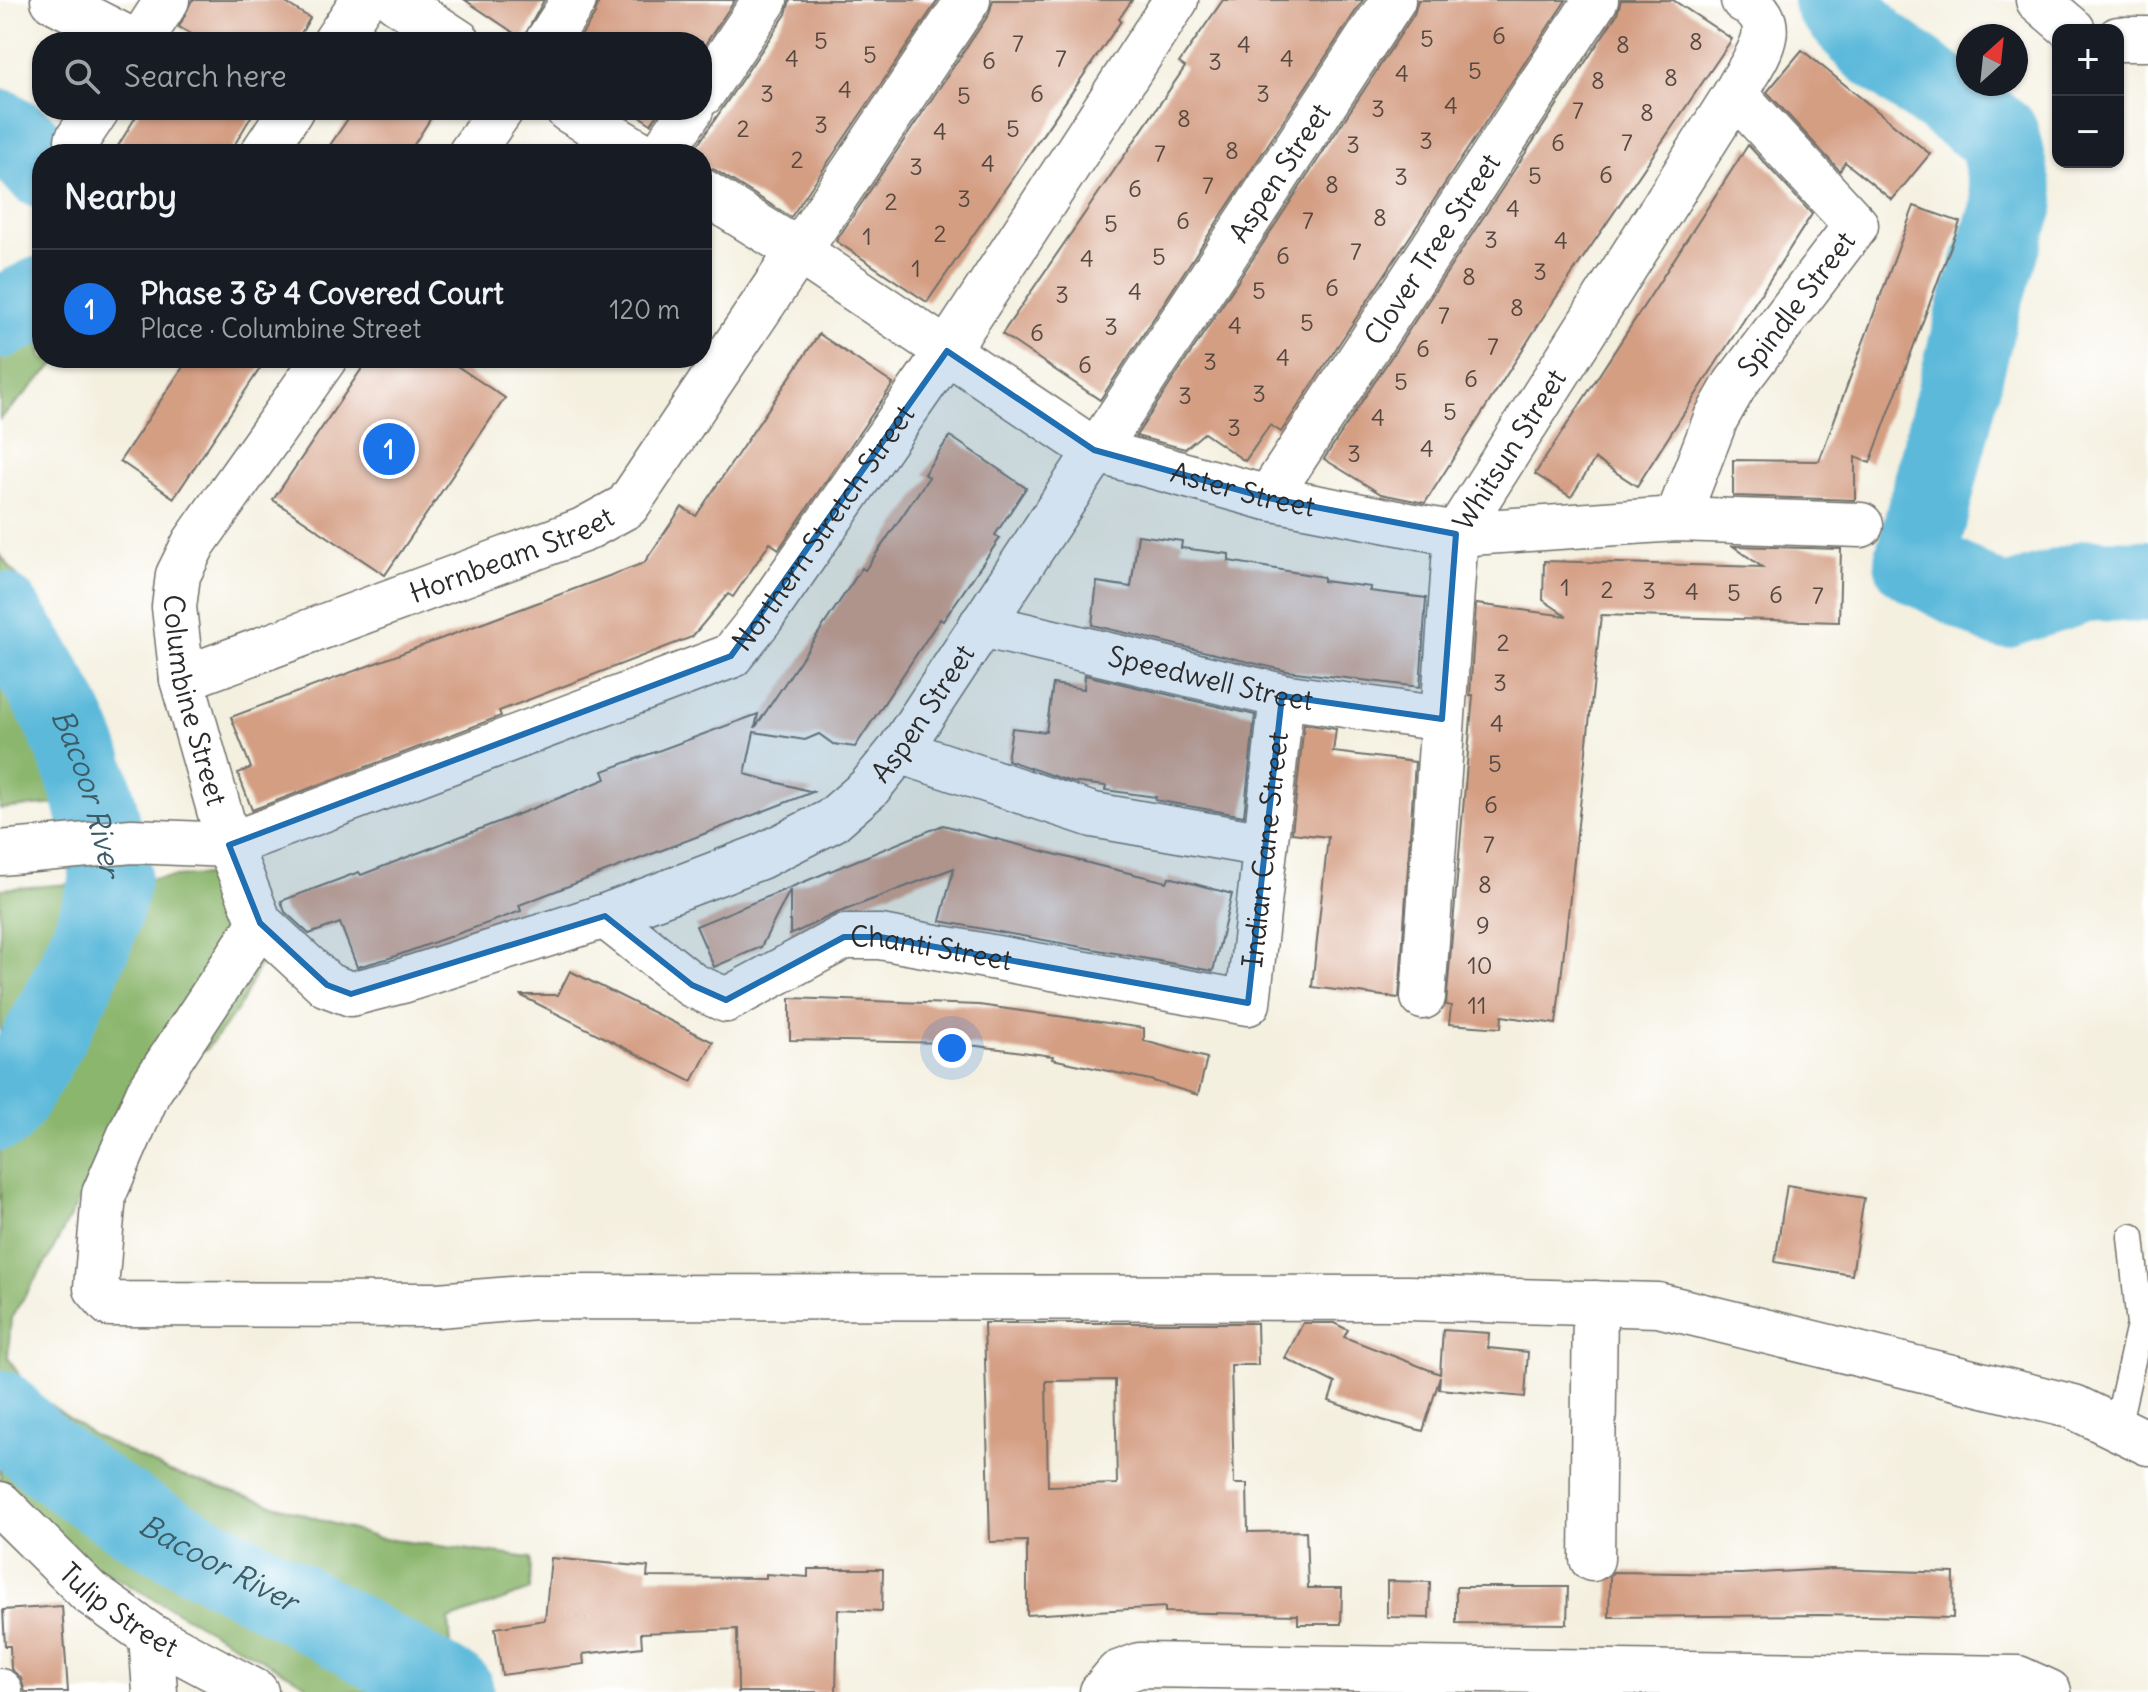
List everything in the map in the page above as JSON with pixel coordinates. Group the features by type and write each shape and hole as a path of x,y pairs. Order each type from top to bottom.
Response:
{"street":[{"path":"53,0 117,32"},
{"path":"144,32 167,0"},
{"path":"342,32 363,0"},
{"path":"395,0 444,32"},
{"path":"553,32 574,0"},
{"path":"712,79 765,0"},
{"name":"Hornbeam Street","path":"182,679 583,530 627,506 968,0"},
{"name":"Northern Stretch Street","path":"0,853 132,841 229,845 731,656 762,617 947,351 1176,0"},
{"name":"Aspen Street","path":"229,845 260,923 327,985 351,994 402,981 605,916 760,857 831,821 869,788 899,751 1094,450 1393,0"},
{"name":"Clover Tree Street","path":"1268,498 1596,0"},
{"path":"1735,94 1761,45 1767,25 1764,16 1743,0"},
{"path":"2038,0 2066,24"},
{"path":"2124,39 2148,39"},
{"name":"Spindle Street","path":"1677,519 1716,418 1736,383 1856,225 1735,94"},
{"name":"Whitsun Street","path":"1423,997 1456,534 1735,94"},
{"path":"269,144 284,120"},
{"path":"477,144 494,120"},
{"path":"585,120 625,144"},
{"path":"668,144 684,120"},
{"name":"Aster Street","path":"712,197 797,250 1094,450 1268,498 1456,534 1677,519 1861,525"},
{"name":"Columbine Street","path":"229,845 182,679 174,607 178,575 194,543 318,368"},
{"name":"Speedwell Street","path":"981,625 1282,696 1442,719"},
{"name":"Indian Cane Street","path":"1248,1003 1282,696"},
{"path":"899,751 1093,815 1265,845"},
{"name":"Chanti Street","path":"605,916 692,985 726,1000 844,937 880,937 1248,1003"},
{"path":"260,923 148,1093 104,1194 96,1288 110,1304 438,1305 535,1297 1376,1298 1658,1305 2074,1407 2132,1435"},
{"path":"1592,1559 1595,1303"},
{"name":"Tulip Street","path":"0,1504 89,1592 151,1636 256,1692"},
{"path":"151,1636 155,1692"},
{"path":"1102,1692 1118,1673 1140,1665 2018,1678 2049,1692"}],"lane":[{"path":"2131,1237 2140,1325 2132,1435"}],"highlighted area":[{"path":"947,351 1094,450 1268,498 1456,534 1442,719 1282,696 1248,1003 880,937 844,937 726,1000 692,985 605,916 351,994 327,985 260,923 229,845 731,656"}],"green space":[{"path":"0,106 72,144 32,144 32,205 0,181"},
{"path":"32,266 32,368 51,368 0,419 0,282 30,270"},
{"path":"0,555 31,593 76,689 119,799 0,809"},
{"path":"219,874 264,956 238,1009 206,1050 144,1075 48,1259 11,1318 8,1357 27,1388 93,1435 170,1472 378,1538 531,1558 530,1590 449,1620 453,1673 488,1692 306,1692 305,1684 72,1553 0,1491 0,889"}],"building":[{"path":"192,0 281,0 310,18 302,32 188,32 179,27"},
{"path":"465,0 544,0 527,32 513,32"},
{"path":"599,0 735,0 712,34 583,32 595,14"},
{"path":"790,0 938,0 791,217 712,169 712,144 698,144 786,14"},
{"path":"993,0 1132,0 1119,19 1121,21 927,302 836,241 989,14"},
{"path":"1223,0 1363,0 1100,400 1002,334 1185,67 1179,63"},
{"path":"1418,0 1566,0 1281,432 1270,425 1245,461 1204,433 1185,449 1136,436 1414,14"},
{"path":"1621,0 1673,0 1732,39 1549,308 1425,503 1381,494 1324,459 1617,14"},
{"path":"1802,50 1930,154 1892,200 1845,162 1840,171 1767,92"},
{"path":"134,120 249,120 235,144 119,144"},
{"path":"347,120 430,120 414,144 331,144"},
{"path":"1748,145 1812,214 1637,486 1595,459 1571,497 1535,474"},
{"path":"1914,206 1960,222 1870,463 1855,457 1855,500 1733,496 1733,460 1819,461"},
{"path":"819,334 893,384 779,549 770,543 733,597 728,594 692,637 499,711 501,716 252,810 238,773 251,768 231,717 644,563 682,507 696,516"},
{"path":"182,368 260,368 174,498 120,461"},
{"path":"362,368 460,368 505,398 385,575 273,500"},
{"path":"950,436 1026,488 995,535 1000,538 943,621 940,619 855,747 833,744 819,734 805,740 754,732 745,774 813,792 519,905 521,911 357,967 340,923 309,934 285,912 281,901 359,872 361,875 606,779 603,771 758,714 755,728 862,568 865,570 929,477 924,474"},
{"path":"1138,535 1182,541 1181,548 1229,554 1229,561 1323,577 1323,581 1371,587 1369,591 1426,598 1420,687 1287,671 1092,625 1097,582 1131,587"},
{"path":"1733,546 1841,549 1839,622 1601,615 1556,1024 1502,1016 1501,1028 1449,1024 1451,1006 1446,1005 1473,695 1470,695 1476,604 1567,616 1543,600 1544,561 1762,567"},
{"path":"1085,675 1255,715 1244,816 1155,800 1156,797 1105,790 1106,786 1071,782 1007,760 1012,728 1046,732 1053,684 1084,689"},
{"path":"1304,724 1336,729 1333,752 1415,762 1399,998 1312,987 1328,837 1292,833"},
{"path":"943,825 1167,882 1169,877 1232,894 1213,971 940,921 954,868 832,915 790,935 790,890 761,947 714,967 696,926"},
{"path":"570,971 713,1042 692,1082 520,995 558,995"},
{"path":"790,998 979,1005 1144,1028 1144,1041 1207,1058 1198,1095 1150,1080 1052,1059 1053,1056 954,1043 790,1040"},
{"path":"1787,1185 1864,1198 1852,1275 1775,1262"},
{"path":"984,1323 1257,1323 1258,1365 1231,1365 1234,1484 1247,1484 1248,1532 1306,1531 1308,1588 1342,1588 1341,1624 1298,1624 1298,1615 1165,1612 1165,1607 1027,1615 1027,1541 990,1542","holes":["1115,1380 1117,1484 1048,1486 1046,1381"]},
{"path":"1303,1323 1334,1323 1348,1330 1344,1337 1440,1374 1443,1330 1489,1333 1488,1348 1528,1352 1525,1397 1439,1389 1440,1377 1423,1431 1382,1420 1329,1401 1335,1383 1285,1358"},
{"path":"551,1558 648,1567 647,1577 766,1578 766,1574 808,1577 808,1569 883,1569 882,1611 838,1609 836,1692 738,1692 737,1629 641,1633 642,1647 583,1654 584,1664 502,1675 495,1628 545,1620"},
{"path":"1831,1569 1954,1573 1953,1618 1821,1615 1609,1617 1610,1576 1613,1572 1742,1574"},
{"path":"1387,1581 1430,1582 1429,1618 1387,1617"},
{"path":"1456,1587 1568,1587 1567,1624 1456,1623"},
{"path":"62,1606 68,1692 25,1692 21,1678 11,1669 10,1646 5,1646 3,1610"}],"waterway":[{"path":"1834,0 1872,44 1998,135 2014,201 1979,307 1915,562 2003,608 2090,580 2148,581"},
{"name":"Bacoor River","path":"0,130 22,144 32,156"},
{"name":"Bacoor River","path":"0,318 32,302"},
{"name":"Bacoor River","path":"0,613 33,662 72,736 92,790 110,867 107,891 85,955 31,1060 0,1110"},
{"name":"Bacoor River","path":"0,1411 62,1468 130,1515 453,1692"}],"place":[{"name":"Phase 3 & 4 Covered Court","path":"389,449"}]}
